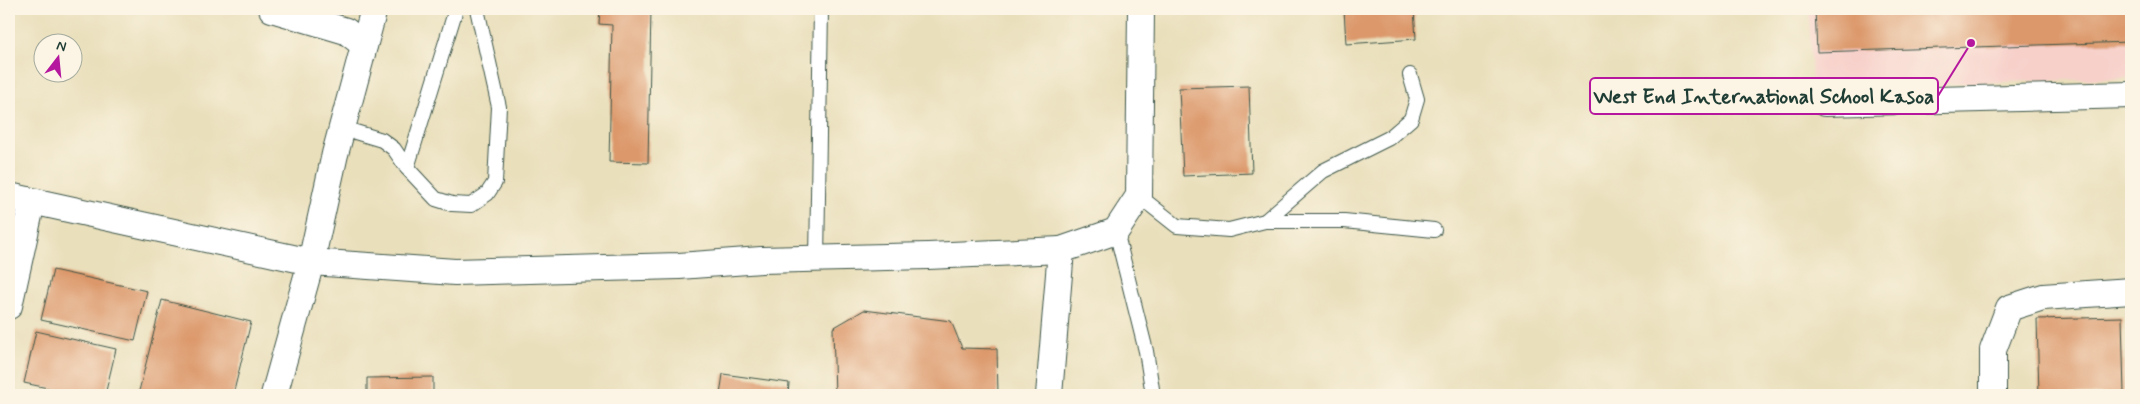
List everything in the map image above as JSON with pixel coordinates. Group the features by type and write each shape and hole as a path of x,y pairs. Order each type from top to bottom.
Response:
{"street":[{"path":"272,9 346,31 364,46"},
{"path":"274,395 311,262 342,128 374,9"},
{"path":"9,306 20,199 311,262 455,272 679,266 761,260 1061,250 1116,232 1139,196 1141,9"},
{"path":"1826,103 2131,95"},
{"path":"1048,395 1061,250"},
{"path":"1993,395 1993,350 2010,308 2043,297 2131,290"}],"lane":[{"path":"407,168 456,9"},
{"path":"342,128 382,140 394,148 407,168 436,198 452,204 471,205 487,194 495,182 499,107 477,9"},
{"path":"817,259 821,9"},
{"path":"1265,221 1323,172 1389,138 1411,119 1417,99 1410,75"},
{"path":"1139,196 1177,226 1229,230 1265,221 1344,221 1434,230"},
{"path":"1116,232 1146,351 1153,395"}],"shaded area":[{"path":"1809,9 2131,9 2131,78 1812,88"}],"building":[{"path":"600,9 651,9 648,163 609,162 612,25 599,24"},
{"path":"1344,9 1414,9 1416,39 1346,44"},
{"path":"1815,9 2131,9 2131,42 1817,52"},
{"path":"1249,86 1252,173 1183,176 1179,88"},
{"path":"53,270 147,291 135,341 41,320"},
{"path":"162,300 251,322 233,395 138,395"},
{"path":"864,310 951,321 962,348 997,349 998,395 835,395 833,328"},
{"path":"2122,317 2124,394 2039,395 2037,319"},
{"path":"36,331 116,349 105,395 81,395 24,383"},
{"path":"723,374 789,383 788,395 720,395"},
{"path":"433,377 433,395 367,395 367,378"}],"place":[{"name":"West End International School Kasoa","path":"1971,43"}]}
